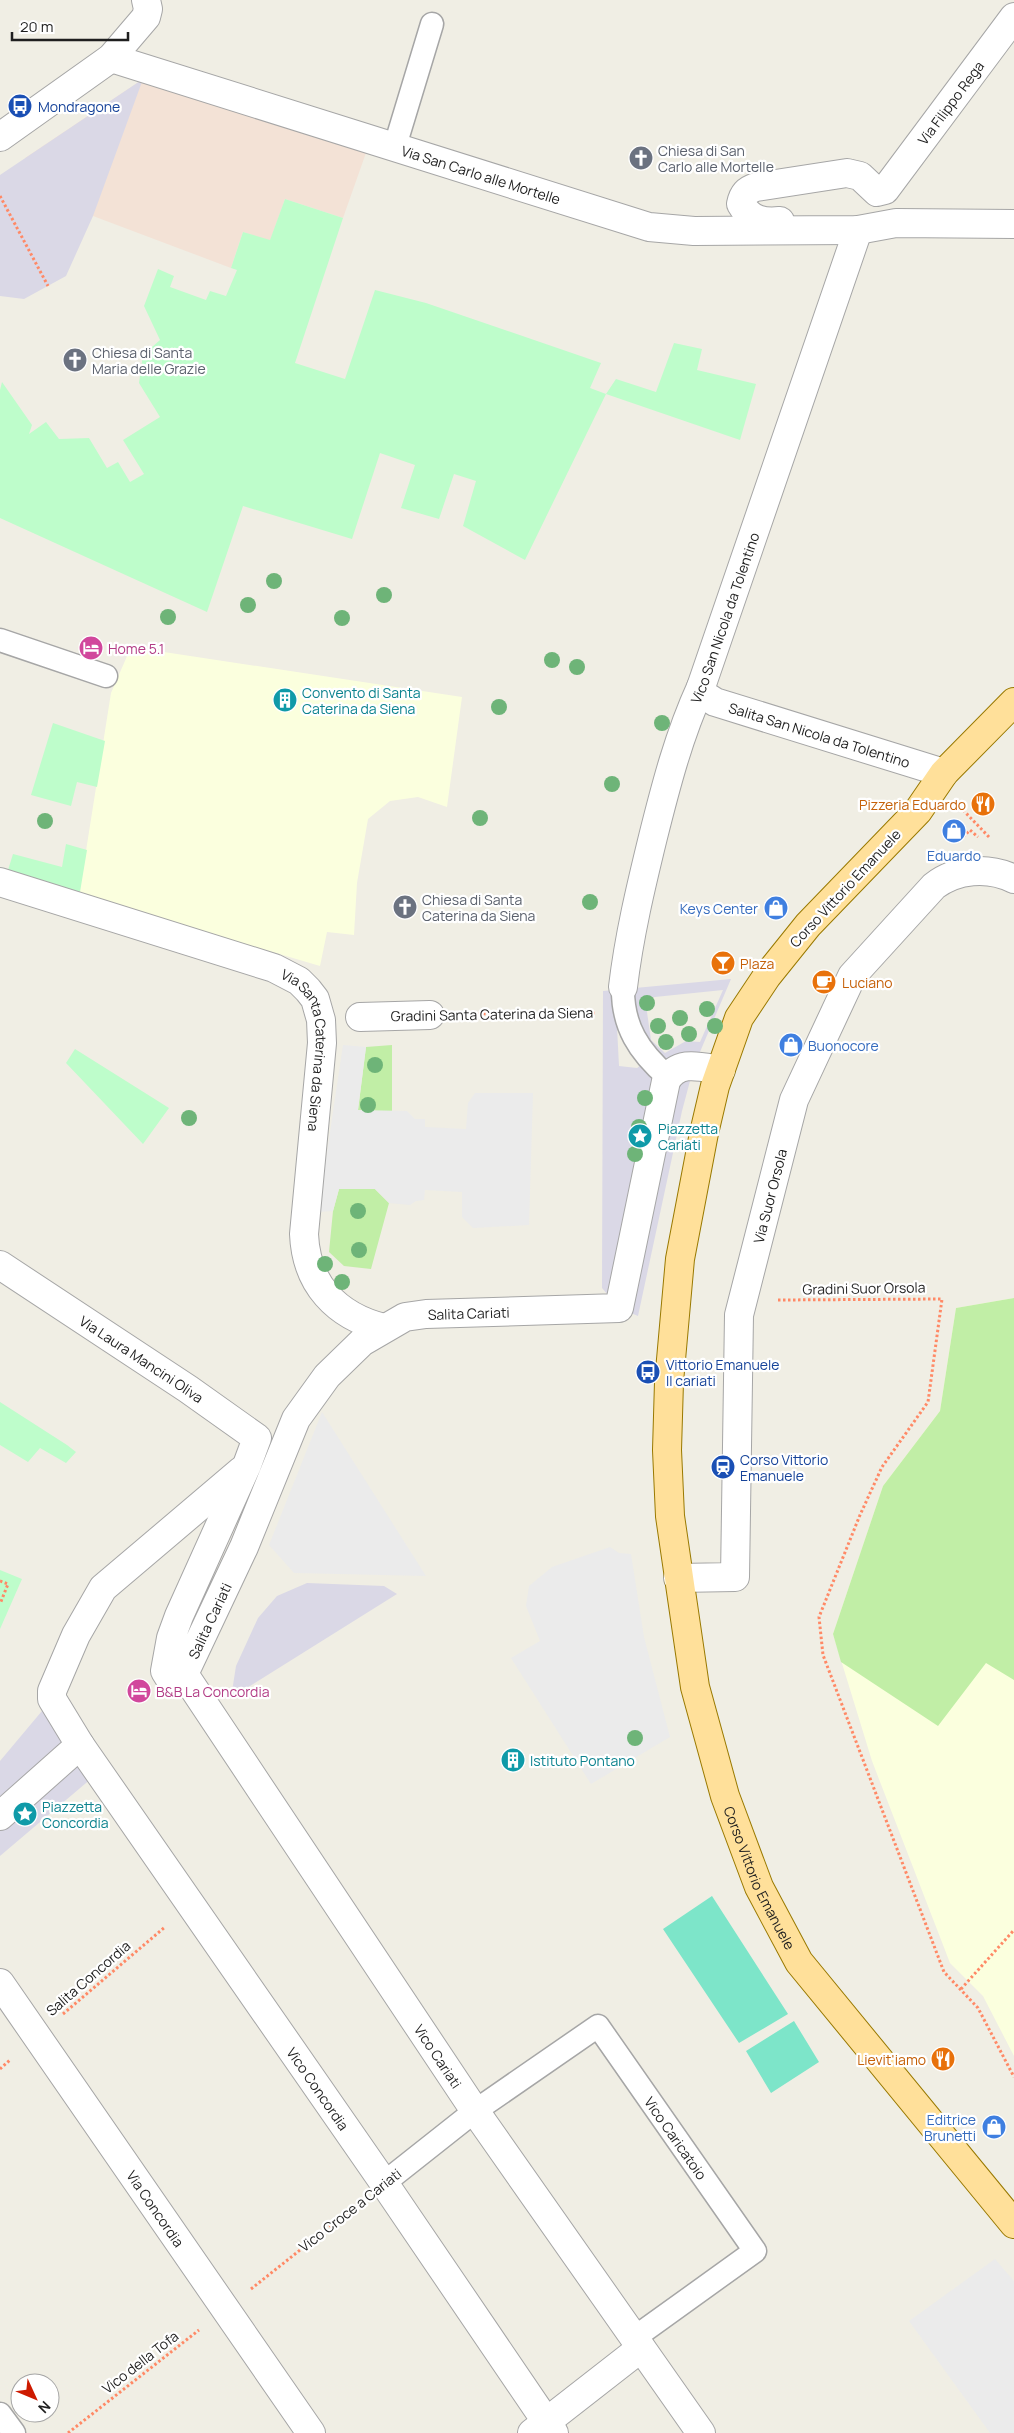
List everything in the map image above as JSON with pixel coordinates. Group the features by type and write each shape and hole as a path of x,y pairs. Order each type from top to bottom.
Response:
{"main road":[{"name":"Corso Vittorio Emanuele","path":"1014,702 944,773 918,811 832,899 767,976 739,1018 721,1070 704,1133 682,1250 669,1382 667,1450 670,1506 689,1656 710,1746 741,1842 759,1888 800,1962 828,1999 1014,2224"}],"street":[{"path":"0,137 112,58 146,17 148,9 146,0"},
{"name":"Via Filippo Rega","path":"858,230 852,217 841,212 779,221 760,220 745,211 741,204 742,197 748,190 756,187 847,173 860,176 877,192 882,192 887,188 1014,17"},
{"name":"Via San Carlo alle Mortelle","path":"112,58 649,227 694,231 858,230 896,224 1014,224"},
{"name":"Vico San Nicola da Tolentino","path":"624,1000 631,936 663,799 685,722 701,688 858,230"},
{"name":"Salita San Nicola da Tolentino","path":"701,688 704,695 715,702 944,773"},
{"name":"Via Suor Orsola","path":"678,1578 734,1577 738,1315 794,1100 852,976 934,886 946,877 956,873 986,872 1014,879"},
{"name":"Via Santa Caterina da Siena","path":"0,882 274,968 299,981 308,990 319,1009 322,1043 304,1251 309,1268 322,1290 350,1314 384,1328"},
{"name":"Gradini Santa Caterina da Siena","path":"360,1016 430,1015"},
{"path":"668,1077 676,1069 687,1065 721,1070"},
{"name":"Salita Cariati","path":"247,1465 171,1638 165,1666 166,1676 174,1681 184,1674 244,1548 296,1419 327,1376 362,1342 404,1317 426,1314 618,1308 668,1077"},
{"name":"Via Laura Mancini Oliva","path":"0,1265 255,1435 257,1441 247,1465"},
{"path":"0,1816 80,1745 52,1699 52,1691 76,1635 103,1588 247,1465"},
{"name":"Vico Cariati","path":"184,1674 475,2111 700,2433"},
{"name":"Vico Concordia","path":"80,1745 384,2183 544,2429"},
{"name":"Via Concordia","path":"0,1983 311,2433"},
{"path":"544,2429 637,2343"}],"lane":[{"path":"395,146 432,24"},
{"path":"0,640 106,676"},
{"path":"624,1000 630,1028 646,1056 668,1077"},
{"name":"Vico Caricatoio","path":"475,2111 598,2026 755,2251 637,2343"},
{"name":"Vico Croce a Cariati","path":"384,2183 475,2111"},
{"path":"0,2414 14,2433"}],"path":[{"path":"0,196 48,286"},
{"name":"Gradini Santa Caterina da Siena","path":"430,1015 624,1000"},
{"name":"Gradini Suor Orsola","path":"743,1301 942,1299 928,1402 882,1467 860,1514 819,1617 823,1655 877,1798 944,1972 961,1989"},
{"path":"0,1581 8,1584 0,1604"},
{"name":"Salita Concordia","path":"0,2070 192,1904"},
{"path":"1014,1930 961,1989 978,2008 1014,2077"},
{"name":"Vico Croce a Cariati","path":"225,2309 384,2183"},
{"name":"Vico della Tofa","path":"68,2433 225,2309"}],"shaded area":[{"path":"143,79 367,150 343,218 285,199 270,241 243,232 231,268 93,216 25,158"},
{"path":"143,79 93,216 66,276 24,299 0,296 0,175"},
{"path":"131,647 462,697 447,807 418,797 390,801 368,819 357,883 354,935 327,932 320,966 79,895 111,693"},
{"name":"Piazzetta Cariati","path":"731,979 694,1066 682,1111 638,1316 619,1308 602,1288 603,991","holes":["723,990 700,1042 686,1041 665,1053 651,1040 645,998","617,1027 644,1063 637,1068 619,1066"]},
{"path":"343,1045 366,1047 358,1110 407,1111 415,1119 425,1119 425,1127 466,1129 468,1103 475,1093 533,1093 529,1225 473,1228 462,1217 462,1192 425,1190 424,1200 416,1201 410,1205 389,1203 375,1189 339,1189 333,1211 318,1212"},
{"path":"1014,1298 1014,2056 983,1996 950,1963 872,1761 833,1634 883,1486 940,1411 956,1308"},
{"path":"322,1412 426,1576 294,1573 269,1545"},
{"path":"610,1547 619,1553 631,1554 644,1637 670,1737 591,1784 511,1658 540,1641 526,1606 529,1586 552,1567"},
{"path":"307,1583 384,1586 397,1594 231,1698 236,1666 258,1618 277,1596"},
{"name":"Piazzetta Concordia","path":"52,1699 99,1772 0,1856 0,1761"},
{"path":"995,2259 1014,2281 1014,2433 990,2433 909,2321"}],"green space":[{"path":"285,199 343,218 295,363 345,379 375,290 426,303 601,363 590,388 606,394 525,560 463,526 476,481 454,474 439,519 401,508 415,465 380,453 352,539 243,506 207,612 0,518 0,390 2,382 32,425 29,434 46,422 59,439 89,438 107,468 118,462 130,482 144,474 123,440 160,417 139,383 143,355 160,340 144,306 158,269 174,276 170,287 206,300 210,291 226,296 237,270 231,268 243,232 270,240"},
{"path":"674,343 702,349 697,370 756,384 740,440 606,394 616,379 656,392"},
{"path":"53,723 105,741 97,787 77,782 71,806 31,795"},
{"path":"66,844 87,850 80,892 8,870 13,854 62,867"},
{"path":"392,1045 392,1112 358,1110 366,1047"},
{"path":"75,1049 169,1108 143,1144 66,1063"},
{"path":"339,1189 375,1189 389,1203 371,1269 344,1266 329,1252 333,1211"},
{"path":"1014,1298 1014,1680 986,1663 938,1726 841,1662 833,1634 883,1486 940,1411 956,1308"},
{"path":"0,1402 76,1452 66,1463 40,1448 28,1462 0,1445"},
{"path":"0,1570 22,1579 0,1629"},
{"path":"712,1896 788,2014 739,2043 663,1929"},
{"path":"794,2021 819,2062 771,2093 746,2051"}],"place":[{"name":"Mondragone","path":"20,106"},
{"name":"Chiesa di San Carlo alle Mortelle","path":"641,158"},
{"name":"Chiesa di Santa Maria delle Grazie","path":"75,360"},
{"name":"Home 5.1","path":"91,648"},
{"name":"Convento di Santa Caterina da Siena","path":"285,700"},
{"name":"Pizzeria Eduardo","path":"983,804"},
{"name":"Eduardo","path":"954,831"},
{"name":"Chiesa di Santa Caterina da Siena","path":"405,907"},
{"name":"Keys Center","path":"776,908"},
{"name":"Plaza","path":"723,963"},
{"name":"Luciano","path":"824,982"},
{"name":"Buonocore","path":"791,1045"},
{"name":"Piazzetta Cariati","path":"640,1136"},
{"name":"Vittorio Emanuele II cariati","path":"648,1372"},
{"name":"Corso Vittorio Emanuele","path":"723,1467"},
{"name":"B&B La Concordia","path":"139,1691"},
{"name":"Istituto Pontano","path":"513,1760"},
{"name":"Piazzetta Concordia","path":"25,1814"},
{"name":"Lievit'iamo","path":"943,2059"},
{"name":"Editrice Brunetti","path":"994,2127"}]}
